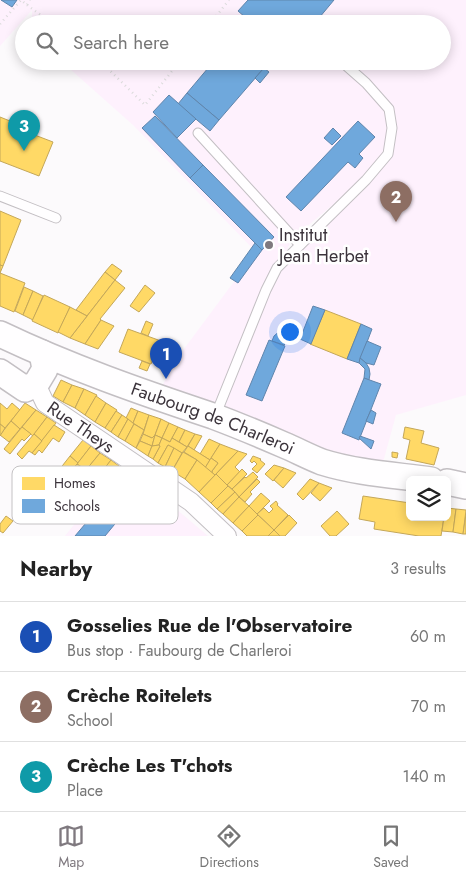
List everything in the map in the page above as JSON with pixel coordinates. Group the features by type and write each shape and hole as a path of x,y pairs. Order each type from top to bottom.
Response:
{"main road":[{"name":"Faubourg de Charleroi","path":"1,336 46,367 215,417 321,462 352,470 406,477"},
{"name":"Rue Theys","path":"0,372 24,389 46,367"},
{"path":"451,483 466,486"}],"street":[{"name":"Rue Theys","path":"46,367 45,403 138,466"},
{"name":"Rue Theys","path":"178,493 191,502 227,536"}],"lane":[{"path":"215,417 266,290 277,268 366,180 388,154 392,128 389,109 366,83 351,70"},
{"path":"198,134 300,245"},
{"path":"0,196 56,218"}],"path":[{"path":"0,24 21,0 41,15"},
{"path":"27,5 30,0"},
{"path":"217,15 229,0"},
{"path":"109,70 145,105 173,70"}],"shaded area":[{"path":"0,0 466,0 466,395 396,415 382,466 215,417 156,397 178,357 256,252 133,125 71,70 451,70 451,15 32,15 32,10 28,15 15,15 15,29 0,46","holes":["364,179 272,278 293,238"]},
{"path":"178,511 208,536 65,536 75,524 178,524"}],"building: Homes":[{"path":"0,117 20,125 19,129 53,142 39,176 0,161"},
{"path":"0,211 21,220 3,266 0,265"},
{"path":"112,264 122,271 115,280 105,272"},
{"path":"105,272 115,280 87,316 76,310"},
{"path":"0,273 25,283 14,312 0,306"},
{"path":"115,280 125,288 100,319 85,344 70,338"},
{"path":"145,285 155,293 139,312 130,306"},
{"path":"24,287 33,291 23,315 15,311"},
{"path":"33,291 43,296 33,320 23,315"},
{"path":"44,295 70,307 58,333 32,321"},
{"path":"70,307 87,316 70,338 58,332"},
{"path":"325,310 361,324 347,359 310,344"},
{"path":"101,320 114,326 98,349 85,344"},
{"path":"146,321 153,324 148,336 141,333"},
{"path":"128,329 161,341 151,364 119,352"},
{"path":"142,361 150,364 147,371 139,368"},
{"path":"61,380 72,385 63,402 53,396"},
{"path":"72,385 84,389 75,408 63,402"},
{"path":"84,389 97,395 85,415 75,408"},
{"path":"96,396 106,403 95,422 85,415"},
{"path":"0,403 7,409 12,403 20,410 5,428 0,424"},
{"path":"25,403 36,410 20,429 11,421"},
{"path":"106,403 117,410 105,428 95,422"},
{"path":"131,408 138,411 133,423 126,418"},
{"path":"36,410 47,417 33,436 22,427"},
{"path":"116,411 122,415 111,432 105,428"},
{"path":"138,411 149,415 144,430 133,423"},
{"path":"122,415 128,419 118,437 111,432"},
{"path":"149,415 161,419 152,438 143,434"},
{"path":"47,417 56,423 42,441 34,434"},
{"path":"128,419 134,424 125,441 118,437"},
{"path":"161,419 169,423 162,438 155,435"},
{"path":"11,421 20,429 9,442 0,435"},
{"path":"169,423 178,427 170,442 162,438"},
{"path":"0,424 5,428 0,436"},
{"path":"134,424 144,430 136,448 125,441"},
{"path":"54,425 65,432 59,442 53,438 42,453 39,450 35,455 32,453"},
{"path":"22,427 31,434 24,441 22,439 10,454 4,449"},
{"path":"178,427 185,430 179,442 172,438"},
{"path":"405,427 424,431 421,443 439,448 434,465 406,459 410,440 403,438"},
{"path":"185,430 195,434 187,447 179,442"},
{"path":"34,434 42,441 32,453 29,451 22,459 17,454"},
{"path":"143,434 152,438 155,435 152,446 140,441"},
{"path":"195,434 202,436 194,450 188,446"},
{"path":"155,435 162,438 159,445 152,446"},
{"path":"162,438 170,442 172,438 187,447 182,453 168,445 158,463 153,459"},
{"path":"209,439 220,444 210,460 200,454"},
{"path":"83,440 91,446 78,463 70,456"},
{"path":"140,441 152,446 148,456 136,448"},
{"path":"220,444 238,451 215,475 212,471 218,463 211,458"},
{"path":"159,445 153,459 148,456 152,446"},
{"path":"168,445 174,448 165,466 158,463"},
{"path":"91,446 100,453 89,466 77,464"},
{"path":"188,446 210,460 205,468 197,460 184,452"},
{"path":"174,448 182,453 175,466 165,466"},
{"path":"238,451 247,454 235,467 240,472 227,485 216,474"},
{"path":"183,452 197,460 185,479 178,475 178,466 175,466"},
{"path":"392,452 398,453 397,458 392,457"},
{"path":"100,453 111,460 107,466 89,466"},
{"path":"70,456 78,463 76,466 62,466"},
{"path":"253,456 261,459 265,464 257,473 252,469 257,464 254,461 252,463 250,461"},
{"path":"211,458 218,463 212,473 205,468"},
{"path":"111,460 119,466 106,466"},
{"path":"197,460 215,475 199,492 185,479"},
{"path":"274,465 284,468 273,481 265,474"},
{"path":"284,468 296,473 283,488 274,480"},
{"path":"242,469 247,474 232,489 227,485"},
{"path":"253,472 258,477 239,497 232,489"},
{"path":"216,474 228,486 211,503 199,492"},
{"path":"257,479 260,482 250,492 252,494 245,502 239,497"},
{"path":"310,479 319,483 303,500 297,494"},
{"path":"319,483 332,488 320,501 311,493"},
{"path":"228,486 235,492 217,509 211,503"},
{"path":"235,492 239,497 223,514 217,509"},
{"path":"261,493 270,501 257,514 249,506"},
{"path":"363,496 406,502 406,521 443,521 441,536 419,536 374,529 375,522 359,519"},
{"path":"239,497 249,506 233,523 223,514"},
{"path":"276,501 277,505 288,515 274,530 257,514 264,508 269,513 273,509 270,506"},
{"path":"249,506 258,515 242,531 233,523"},
{"path":"451,508 456,509 453,532 442,531 443,521 451,521"},
{"path":"456,509 466,510 463,534 453,532"},
{"path":"337,511 349,524 336,536 330,536 321,526"},
{"path":"466,514 466,534 463,534"},
{"path":"258,515 274,530 268,536 247,536 242,531"},
{"path":"289,515 297,523 285,536 280,536 274,530"},
{"path":"6,516 12,520 3,533 0,531 0,524"},
{"path":"274,530 280,536 268,536"}],"building: Schools":[{"path":"1,0 17,0 12,7"},
{"path":"248,0 334,0 322,15 243,15 238,11"},
{"path":"206,70 262,70 219,120 187,93"},
{"path":"262,70 269,72 260,83 255,78"},
{"path":"187,93 219,120 210,131 178,104"},
{"path":"169,95 196,119 177,138 153,112"},
{"path":"155,116 203,165 190,178 142,128"},
{"path":"358,121 375,137 359,154 363,158 355,168 348,162 301,211 286,197"},
{"path":"333,128 341,136 332,145 324,138"},
{"path":"203,165 274,237 262,250 190,178"},
{"path":"255,243 262,250 238,283 230,278"},
{"path":"313,306 325,310 311,344 300,339"},
{"path":"361,324 372,329 359,363 347,359"},
{"path":"282,329 288,336 301,335 300,339 295,338 284,345 272,341 274,336"},
{"path":"269,340 285,346 262,401 246,395"},
{"path":"367,341 381,347 374,365 366,363 360,358"},
{"path":"360,358 369,368 369,380 364,378 365,369 359,363"},
{"path":"364,378 381,384 359,440 342,433"},
{"path":"371,410 376,413 373,424 366,421"},
{"path":"360,436 374,441 371,449 359,438"},
{"path":"85,524 115,524 105,536 75,536"}],"place":[{"name":"Crèche Les T'chots","path":"24,151"},
{"name":"Crèche Roitelets","path":"396,222"},
{"name":"Institut Jean Herbet","path":"269,245"},
{"name":"Gosselies Rue de l'Observatoire","path":"166,379"}]}
